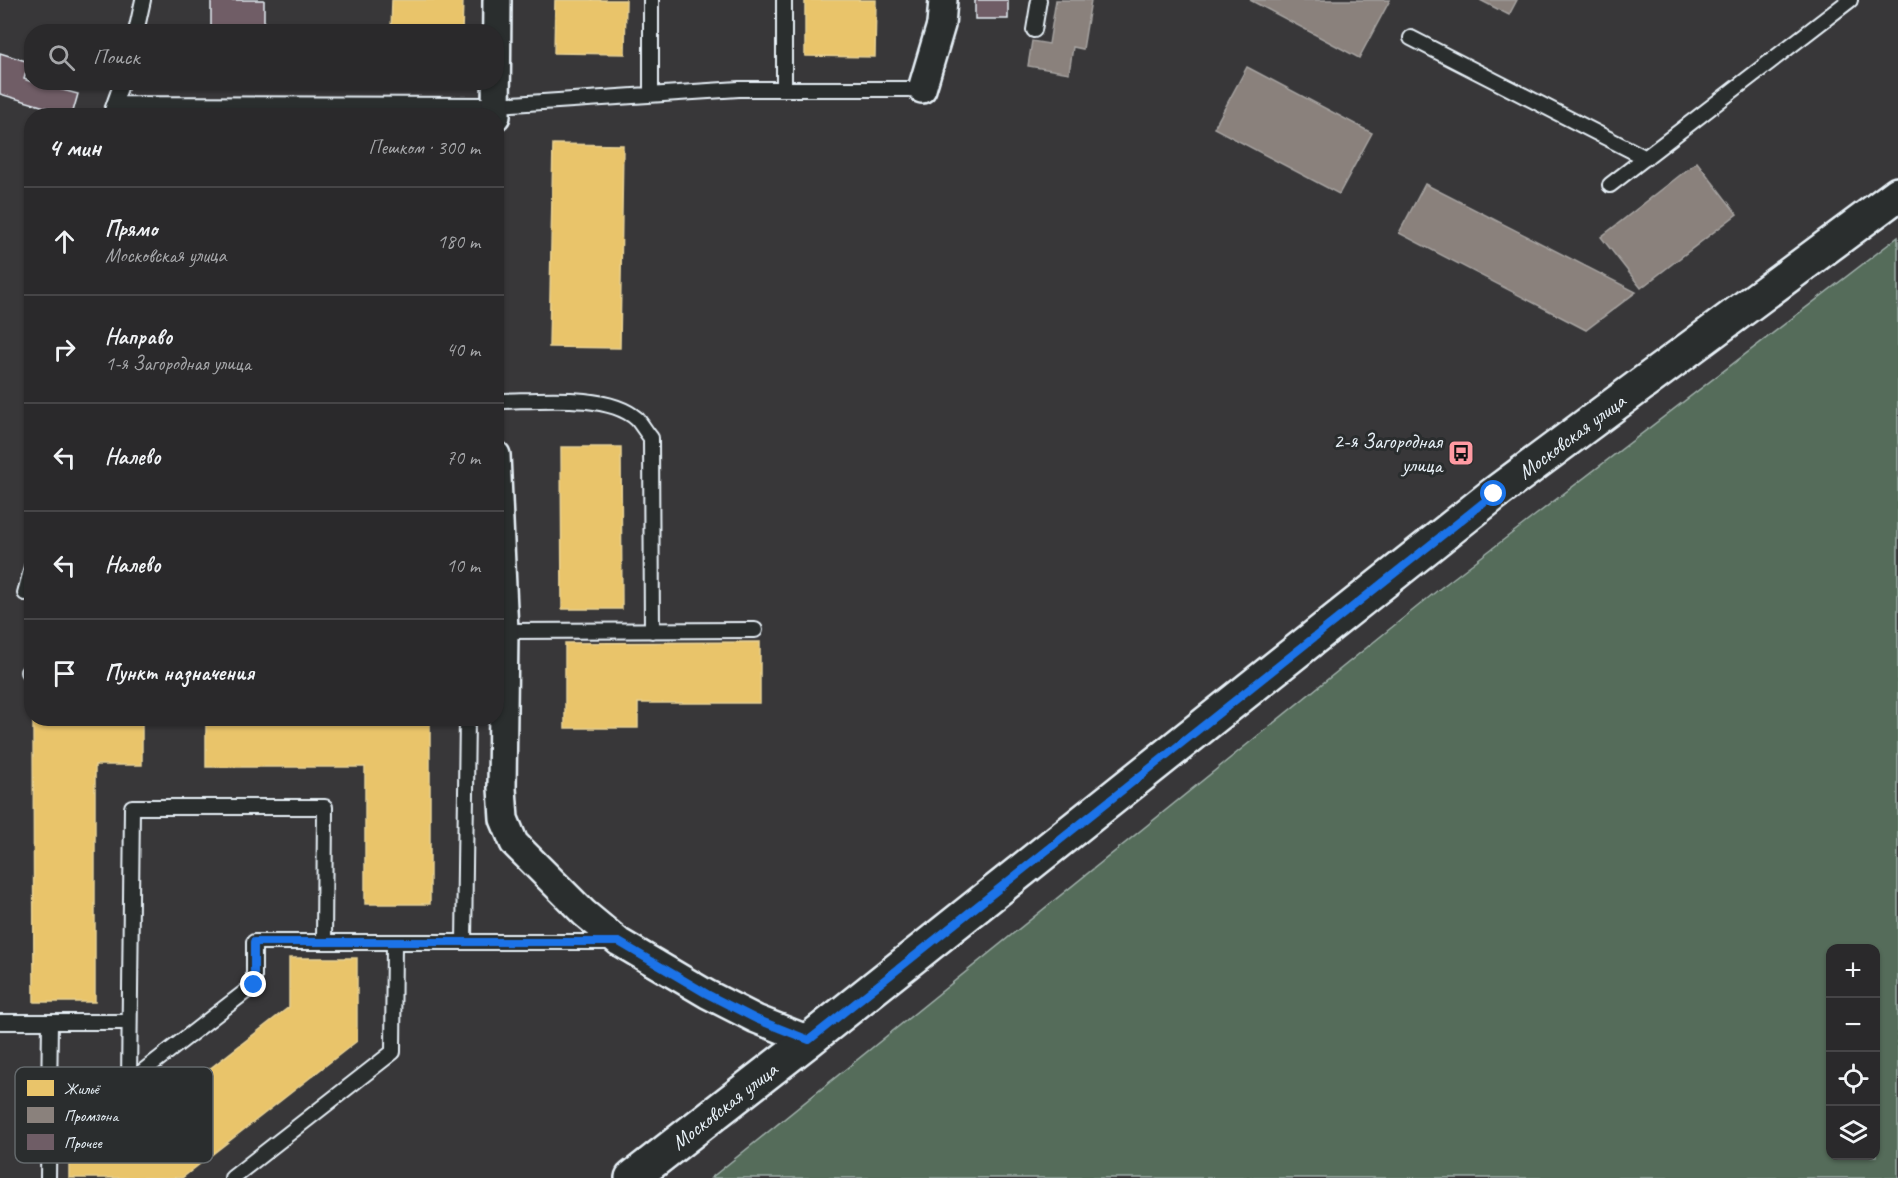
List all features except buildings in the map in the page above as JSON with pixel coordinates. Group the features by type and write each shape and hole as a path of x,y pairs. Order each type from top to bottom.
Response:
{"main road":[{"name":"Московская улица","path":"632,1178 809,1040 1494,494 1898,194"}],"street":[{"path":"497,0 497,24"},
{"path":"922,89 941,25 943,0"},
{"path":"496,90 496,108"},
{"path":"501,726 504,819 514,843 584,913 619,942 717,999 756,1019 809,1040"}],"lane":[{"path":"138,24 143,0"},
{"path":"651,0 651,94"},
{"path":"783,0 784,88"},
{"path":"1034,30 1039,0"},
{"path":"1610,186 1850,0"},
{"path":"1411,38 1646,158"},
{"path":"504,109 651,94 784,88 922,89"},
{"path":"113,108 119,90"},
{"path":"504,401 578,401 612,406 636,419 651,438 652,630"},
{"path":"504,630 755,630"},
{"path":"464,942 467,726"},
{"path":"129,1067 132,807 325,807 324,942"},
{"path":"148,1067 254,985 254,942 619,942"},
{"path":"232,1178 393,1052 394,942"},
{"path":"0,1022 129,1022"},
{"path":"50,1022 50,1067"},
{"path":"48,1163 48,1178"}],"green space":[{"path":"1898,237 1898,1178 711,1178 1438,590"}],"place":[{"name":"2-я Загородная улица","path":"1461,453"}],"route":[{"path":"254,985 254,942 619,942 707,994 756,1019 809,1040 1494,494"}]}
